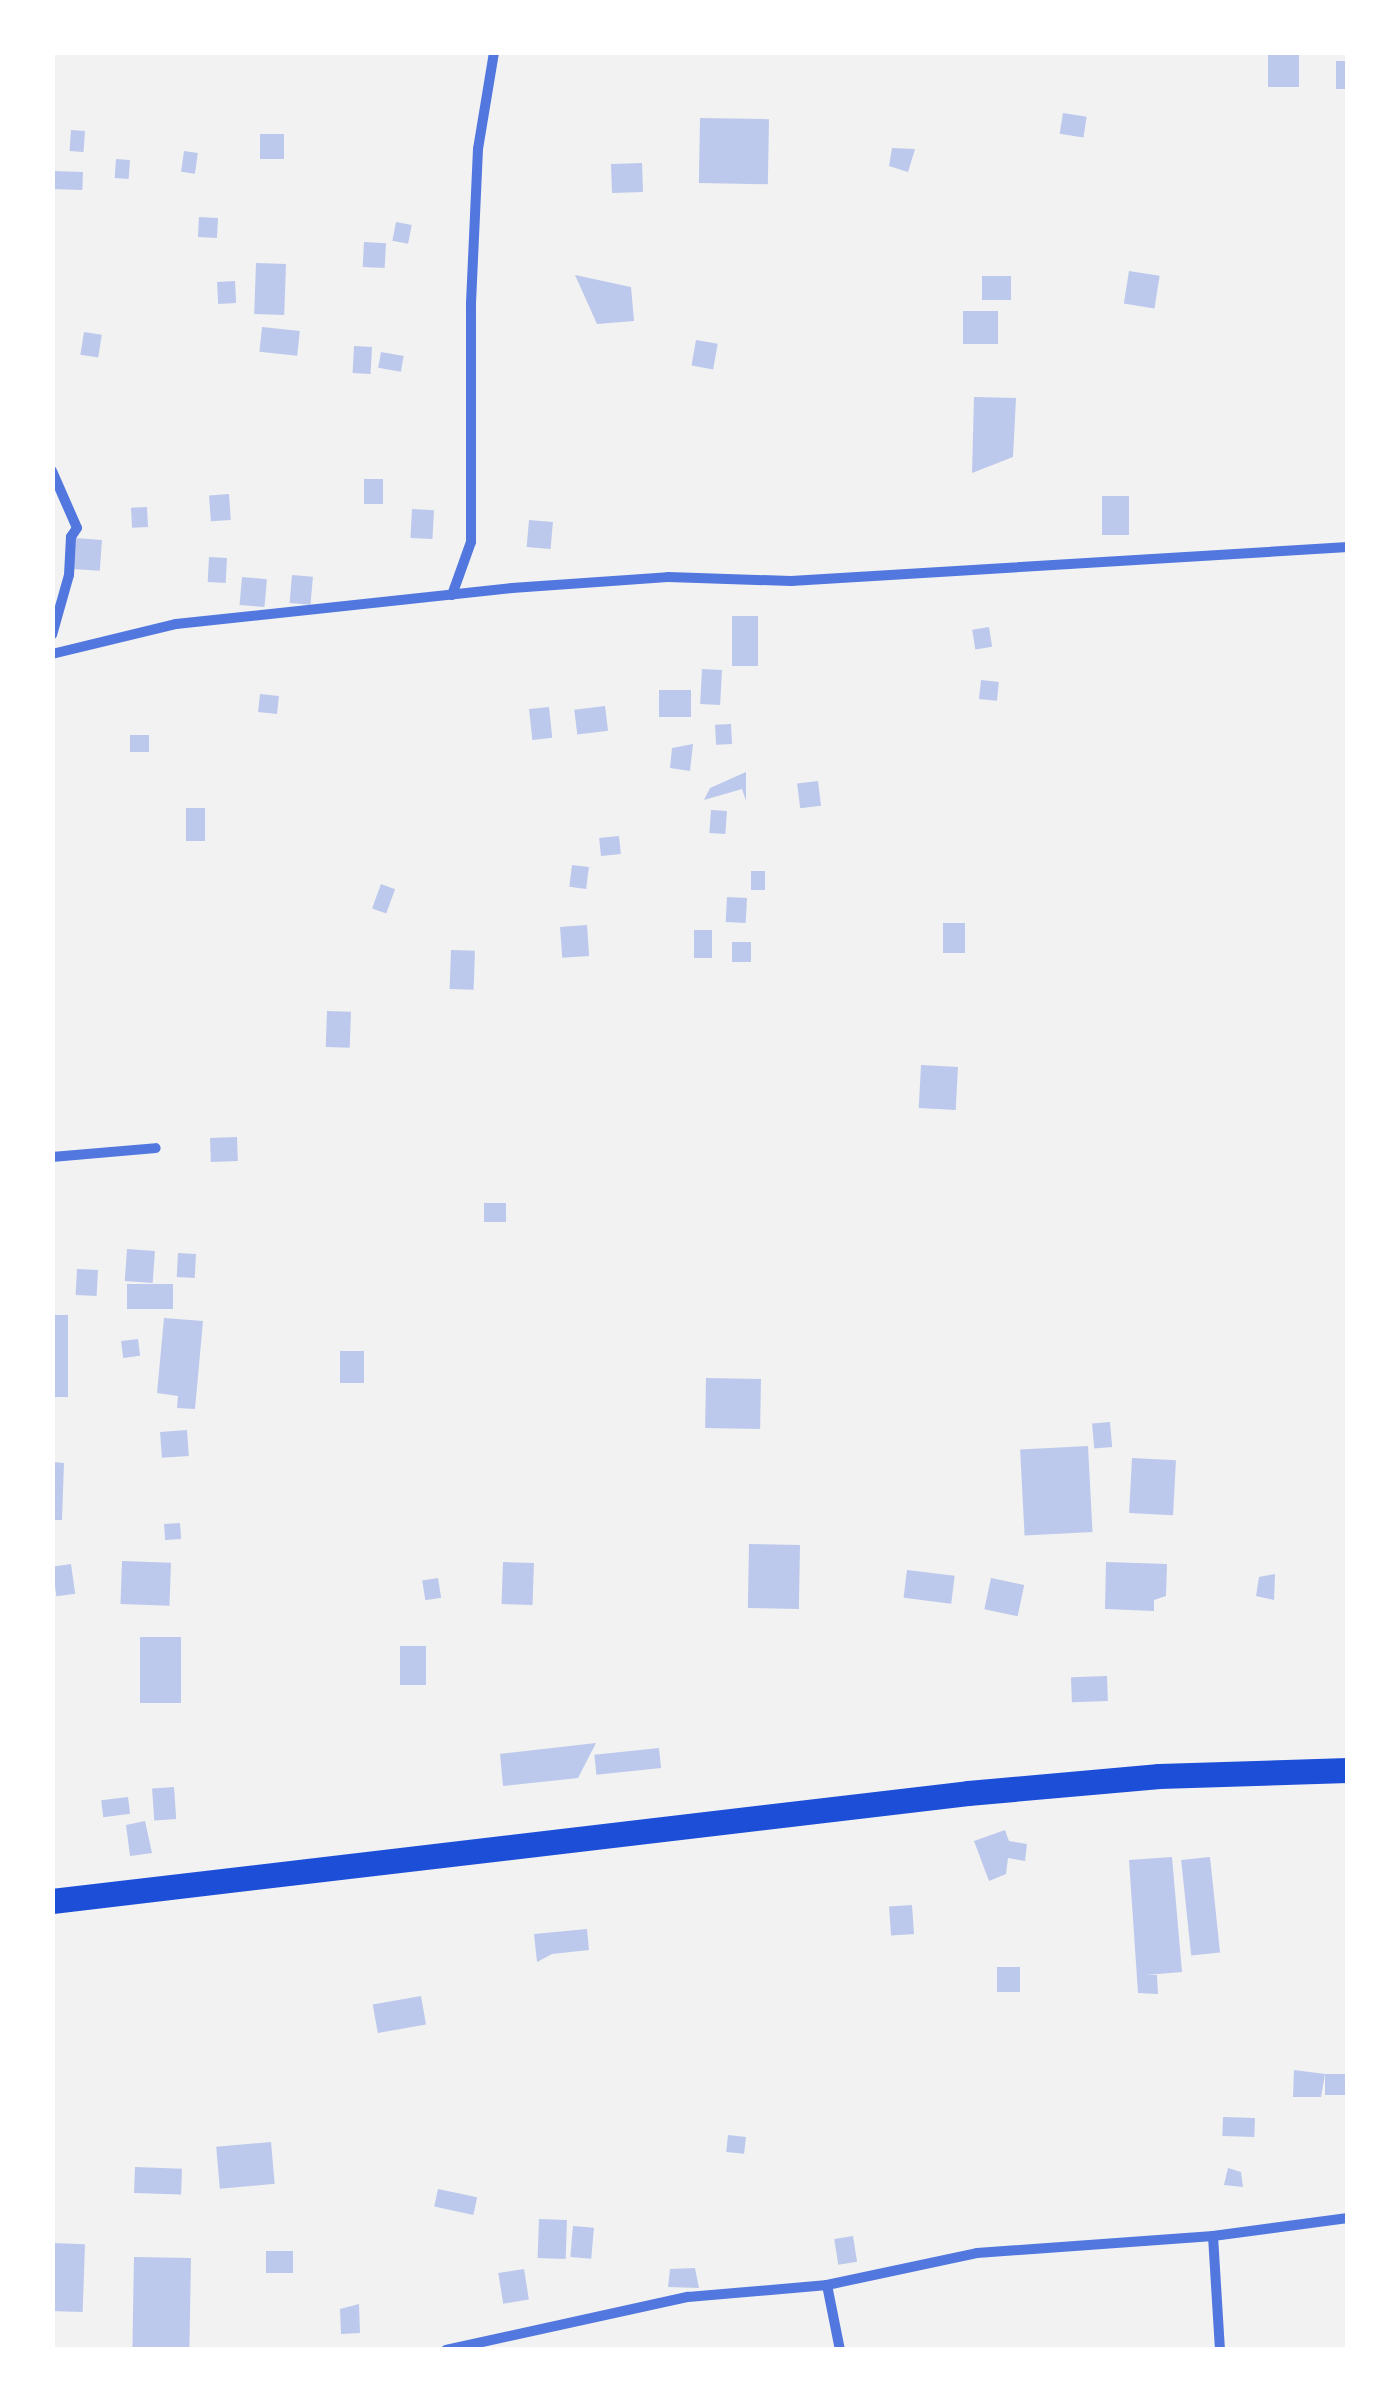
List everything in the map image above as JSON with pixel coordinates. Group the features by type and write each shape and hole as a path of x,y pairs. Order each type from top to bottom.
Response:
{"highway":[{"path":"52,1902 968,1793 1159,1776 1348,1770"}],"street":[{"path":"452,595 471,542 472,284 478,149 494,52"},
{"path":"52,471 76,528 71,538 69,575 52,635"},
{"path":"52,654 176,624 668,577 791,580 1348,547"},
{"path":"52,1156 156,1148"},
{"path":"446,2350 475,2347 688,2297 826,2284 918,2263 1027,2246 1213,2236 1348,2218"},
{"path":"1213,2236 1220,2350"},
{"path":"826,2284 840,2350"}],"building":[{"path":"1268,52 1299,52 1299,87 1268,87"},
{"path":"1336,61 1348,61 1348,89 1336,89"},
{"path":"1063,113 1087,117 1083,137 1060,134"},
{"path":"700,118 769,119 768,184 699,183"},
{"path":"71,130 85,131 84,152 70,151"},
{"path":"260,134 284,134 284,159 260,159"},
{"path":"892,148 915,149 908,172 889,166"},
{"path":"184,151 198,153 195,174 181,172"},
{"path":"116,159 130,160 129,179 115,178"},
{"path":"642,163 643,192 612,193 611,164"},
{"path":"52,171 83,172 82,190 52,189"},
{"path":"199,217 218,218 217,238 198,237"},
{"path":"396,222 412,225 408,244 392,241"},
{"path":"364,242 386,243 385,268 363,267"},
{"path":"256,263 286,264 284,315 254,314"},
{"path":"1129,271 1160,276 1154,308 1124,304"},
{"path":"575,275 631,287 634,321 597,324"},
{"path":"982,276 1011,276 1011,300 982,300"},
{"path":"235,281 236,303 218,304 217,282"},
{"path":"963,311 998,311 998,344 963,344"},
{"path":"262,327 300,331 297,356 259,352"},
{"path":"84,332 102,335 98,358 80,355"},
{"path":"696,340 718,344 713,369 691,366"},
{"path":"354,346 372,347 371,374 353,373"},
{"path":"381,352 404,356 401,372 378,368"},
{"path":"974,397 1016,398 1013,457 972,473"},
{"path":"364,479 383,479 383,504 364,504"},
{"path":"229,494 231,520 211,521 209,495"},
{"path":"1102,496 1129,496 1129,535 1102,535"},
{"path":"147,507 148,527 132,528 131,508"},
{"path":"412,509 434,510 432,539 410,538"},
{"path":"529,520 553,522 551,549 527,547"},
{"path":"75,538 102,540 100,571 73,569"},
{"path":"209,557 227,558 226,583 208,582"},
{"path":"292,575 313,577 310,605 290,603"},
{"path":"242,577 267,579 264,607 240,605"},
{"path":"732,616 758,616 758,666 732,666"},
{"path":"989,627 992,647 975,649 972,630"},
{"path":"702,669 722,670 720,705 700,704"},
{"path":"981,680 999,682 997,701 979,699"},
{"path":"659,690 691,690 691,717 659,717"},
{"path":"260,694 279,696 277,714 258,712"},
{"path":"605,706 608,731 577,735 574,710"},
{"path":"549,707 552,738 532,740 529,709"},
{"path":"731,724 732,744 716,745 715,725"},
{"path":"130,735 149,735 149,752 130,752"},
{"path":"693,744 690,771 670,768 672,748"},
{"path":"746,772 746,801 742,789 704,800 710,788"},
{"path":"818,781 821,806 800,808 797,784"},
{"path":"186,808 205,808 205,841 186,841"},
{"path":"711,810 727,811 725,834 709,833"},
{"path":"619,836 621,854 601,856 599,838"},
{"path":"572,865 589,867 586,889 569,887"},
{"path":"751,871 765,871 765,890 751,890"},
{"path":"381,884 395,889 386,914 372,908"},
{"path":"727,897 747,898 746,923 726,922"},
{"path":"943,923 965,923 965,953 943,953"},
{"path":"587,925 589,956 562,958 560,927"},
{"path":"694,930 712,930 712,958 694,958"},
{"path":"732,942 751,942 751,962 732,962"},
{"path":"451,950 475,951 474,990 450,989"},
{"path":"327,1011 351,1012 350,1048 326,1047"},
{"path":"921,1065 958,1067 956,1110 919,1108"},
{"path":"237,1137 238,1161 211,1162 210,1138"},
{"path":"484,1203 506,1203 506,1222 484,1222"},
{"path":"127,1249 155,1251 153,1283 125,1281"},
{"path":"178,1253 196,1254 195,1278 177,1277"},
{"path":"77,1269 98,1270 97,1296 76,1295"},
{"path":"127,1284 173,1284 173,1309 127,1309"},
{"path":"52,1315 68,1315 68,1397 52,1397"},
{"path":"164,1318 203,1321 195,1409 177,1408 178,1396 157,1393"},
{"path":"138,1339 140,1356 123,1358 121,1341"},
{"path":"340,1351 364,1351 364,1383 340,1383"},
{"path":"706,1378 761,1379 760,1429 705,1428"},
{"path":"1110,1422 1112,1447 1094,1448 1092,1424"},
{"path":"187,1430 189,1456 162,1458 160,1432"},
{"path":"1088,1446 1093,1532 1025,1535 1020,1450"},
{"path":"1132,1458 1176,1460 1173,1515 1129,1513"},
{"path":"52,1462 64,1463 62,1520 52,1520"},
{"path":"180,1523 181,1539 165,1540 164,1524"},
{"path":"749,1544 800,1545 799,1609 748,1608"},
{"path":"122,1561 171,1563 169,1606 120,1604"},
{"path":"503,1562 534,1563 533,1605 502,1604"},
{"path":"1106,1562 1167,1564 1166,1596 1154,1600 1154,1611 1105,1609"},
{"path":"71,1564 75,1594 56,1596 52,1567"},
{"path":"907,1570 955,1576 951,1604 904,1598"},
{"path":"1275,1574 1274,1600 1256,1596 1259,1577"},
{"path":"438,1578 441,1598 425,1600 422,1581"},
{"path":"991,1578 1024,1585 1018,1616 984,1609"},
{"path":"140,1637 181,1637 181,1703 140,1703"},
{"path":"400,1646 426,1646 426,1685 400,1685"},
{"path":"1107,1676 1108,1701 1072,1702 1071,1677"},
{"path":"596,1743 578,1778 503,1786 500,1754"},
{"path":"659,1748 661,1768 596,1775 594,1755"},
{"path":"174,1787 176,1819 154,1820 152,1789"},
{"path":"128,1797 130,1814 103,1817 101,1800"},
{"path":"145,1821 152,1853 130,1856 126,1825"},
{"path":"1005,1830 1009,1841 1027,1844 1025,1861 1008,1858 1006,1874 989,1881 974,1841"},
{"path":"1172,1857 1182,1972 1146,1975 1157,1975 1158,1994 1138,1993 1129,1860"},
{"path":"1210,1857 1220,1952 1191,1956 1181,1860"},
{"path":"912,1905 914,1934 891,1936 889,1907"},
{"path":"587,1929 589,1950 552,1954 537,1962 534,1934"},
{"path":"997,1967 1020,1967 1020,1992 997,1992"},
{"path":"421,1996 426,2025 378,2033 373,2005"},
{"path":"1294,2070 1325,2074 1321,2097 1293,2097"},
{"path":"1325,2074 1347,2074 1347,2095 1325,2095"},
{"path":"1223,2117 1255,2118 1254,2137 1222,2136"},
{"path":"728,2135 746,2137 744,2154 726,2152"},
{"path":"271,2142 275,2184 220,2189 216,2147"},
{"path":"135,2167 182,2169 181,2195 134,2193"},
{"path":"1228,2168 1241,2172 1243,2187 1224,2185"},
{"path":"438,2189 477,2197 473,2215 434,2207"},
{"path":"539,2219 567,2220 566,2259 538,2258"},
{"path":"573,2226 594,2228 591,2259 570,2257"},
{"path":"853,2236 857,2262 838,2265 834,2239"},
{"path":"52,2243 85,2244 83,2312 52,2311"},
{"path":"266,2251 293,2251 293,2273 266,2273"},
{"path":"134,2257 191,2258 189,2350 132,2350"},
{"path":"695,2268 699,2288 668,2287 670,2269"},
{"path":"524,2269 529,2300 503,2304 498,2273"},
{"path":"359,2304 360,2333 341,2334 340,2309"}]}
